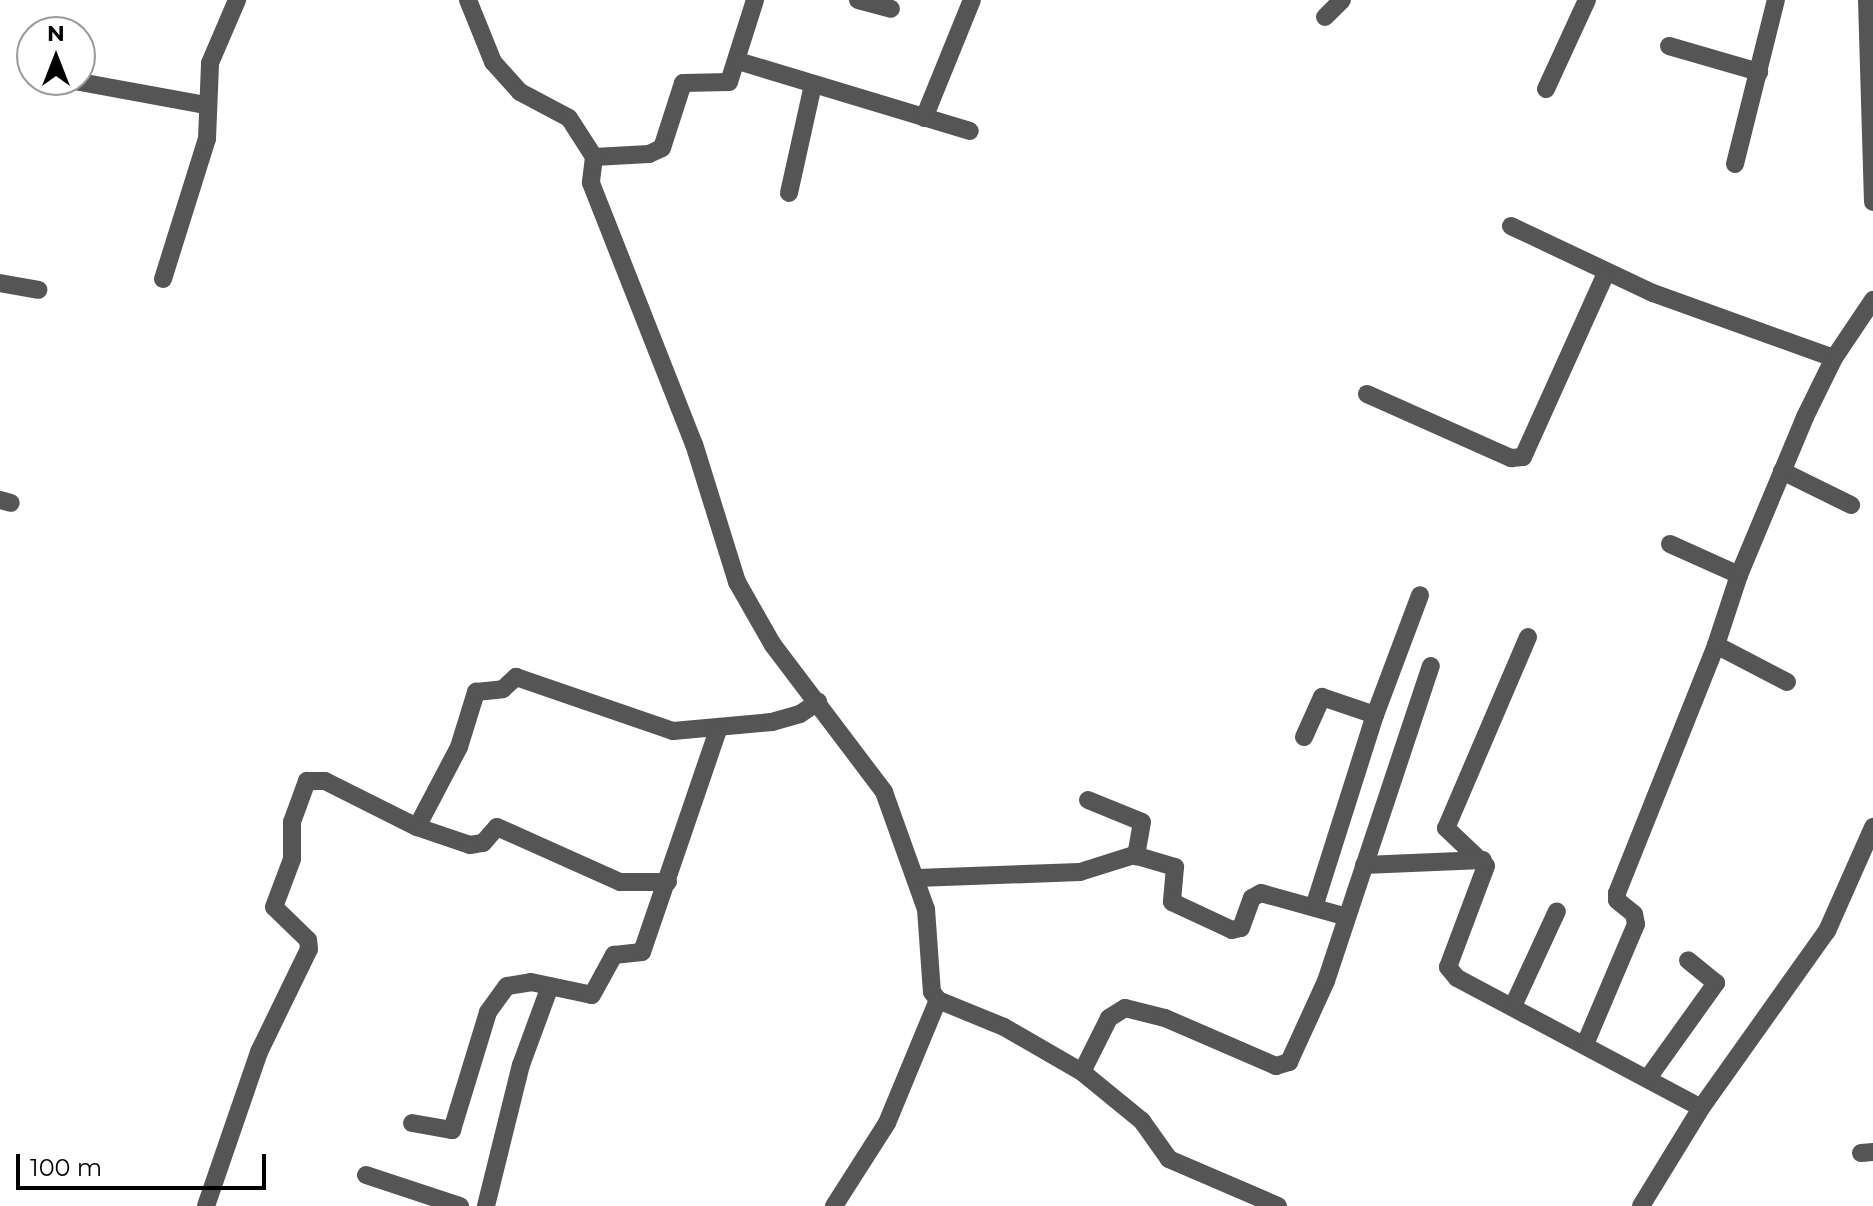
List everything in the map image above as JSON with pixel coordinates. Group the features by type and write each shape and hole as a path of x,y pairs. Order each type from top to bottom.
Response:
{"street":[{"path":"163,279 207,139 205,105 210,63 237,0"},
{"path":"468,0 493,62 520,92 569,118 594,157"},
{"path":"594,157 657,153 683,83 729,82 755,0"},
{"path":"858,0 891,9"},
{"path":"924,118 972,0"},
{"path":"1325,17 1342,0"},
{"path":"1546,89 1587,0"},
{"path":"1735,164 1776,0"},
{"path":"1867,0 1873,202"},
{"path":"1669,46 1759,72"},
{"path":"738,61 970,131"},
{"path":"96,85 205,105"},
{"path":"789,193 813,85"},
{"path":"594,157 588,171 591,183 694,444 737,582 773,645 884,792 926,909 932,992 938,1000 1004,1027 1082,1072 1142,1121 1169,1159 1278,1206"},
{"path":"1511,226 1606,273 1834,358"},
{"path":"1367,394 1511,458 1523,457 1606,273"},
{"path":"0,283 38,290"},
{"path":"1586,1042 1636,924 1634,914 1617,900 1617,893 1716,645 1739,575 1834,358 1873,300"},
{"path":"1782,471 1851,505"},
{"path":"1670,544 1739,575"},
{"path":"1314,907 1375,715 1420,595"},
{"path":"1528,637 1446,828 1483,860 1486,869 1448,967 1457,978 1586,1042 1701,1108"},
{"path":"1716,645 1787,682"},
{"path":"1082,1072 1109,1018 1125,1008 1284,1066 1326,981 1431,666"},
{"path":"417,827 459,747 481,688 503,689 521,677 650,726 718,730 788,718 818,702"},
{"path":"1304,737 1322,697 1375,715"},
{"path":"412,1123 452,1130 498,994 516,982 550,986 587,996 597,993 614,955 642,952 718,730"},
{"path":"206,1206 259,1052 309,949 308,940 274,907 292,859 290,837 304,788 314,778 417,827 478,846 497,827 620,882 668,882"},
{"path":"1088,800 1142,822 1136,856"},
{"path":"1641,1206 1701,1108 1827,931 1873,827"},
{"path":"917,878 1080,872 1136,856 1175,867 1172,902 1225,928 1241,928 1252,898 1261,893 1347,917"},
{"path":"1364,865 1483,860"},
{"path":"1514,1004 1557,911"},
{"path":"1648,1078 1716,983 1688,960"},
{"path":"486,1206 502,1130 550,986"},
{"path":"834,1206 887,1123 938,1000"},
{"path":"366,1175 460,1206"}]}
